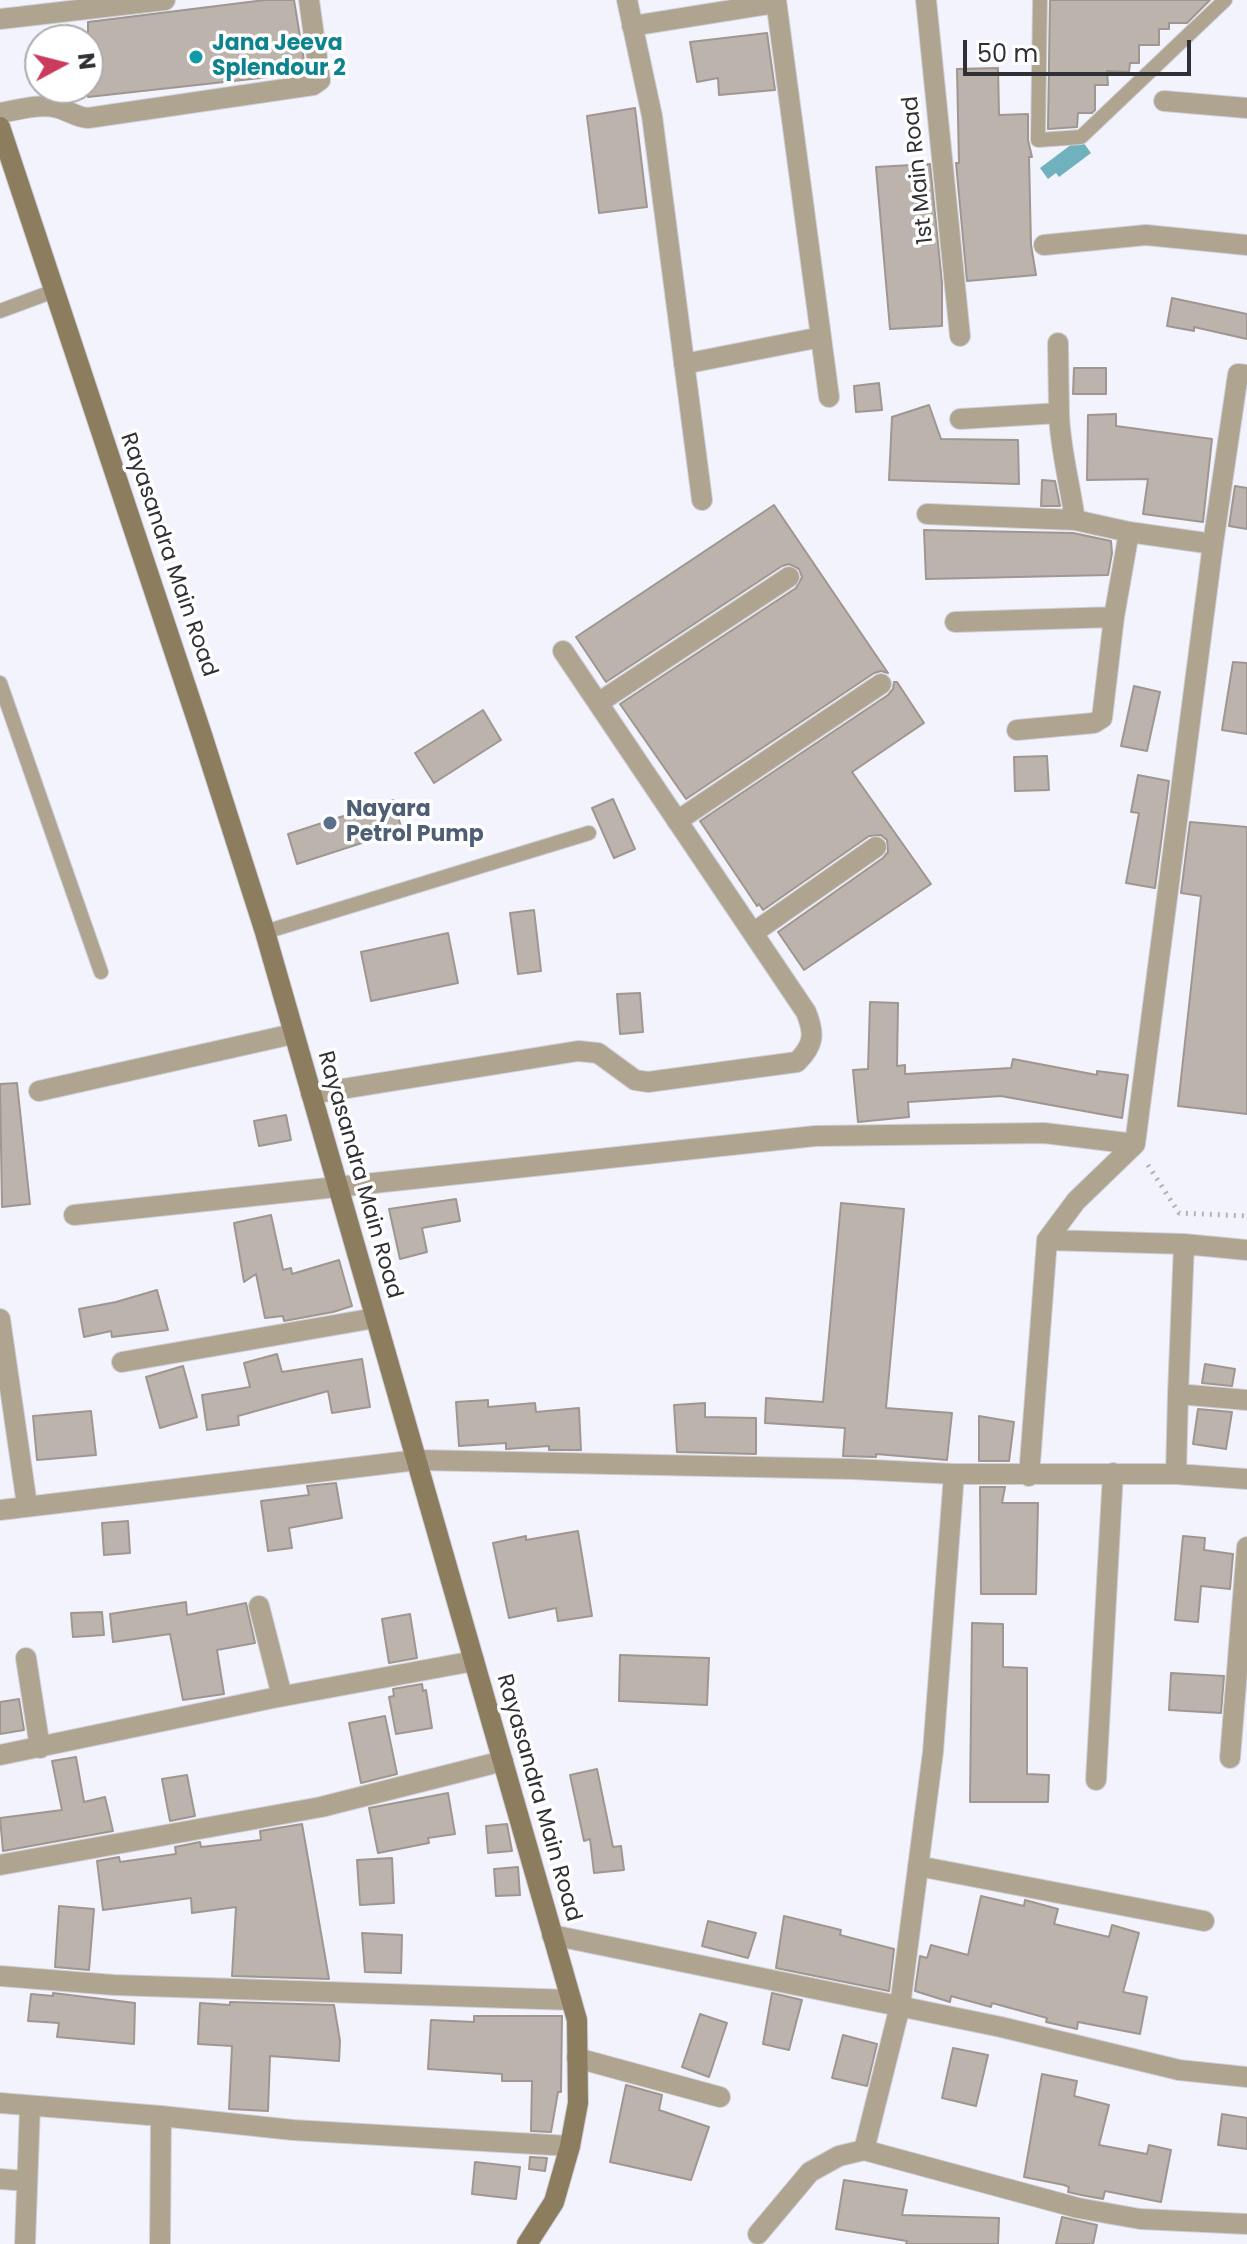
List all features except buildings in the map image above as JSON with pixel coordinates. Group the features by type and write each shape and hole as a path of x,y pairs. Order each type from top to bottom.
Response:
{"street":[{"path":"0,19 165,0"},
{"path":"0,113 43,107 59,108 73,116 88,118 313,85 320,80 309,0"},
{"path":"627,0 652,116 702,500"},
{"name":"1st Main Road","path":"926,0 960,336"},
{"path":"632,26 776,1 829,397"},
{"path":"1164,101 1247,108"},
{"name":"Rayasandra Main Road","path":"0,127 265,932 577,2020 578,2103 570,2146 554,2202 527,2244"},
{"path":"1044,245 1146,235 1247,245"},
{"path":"684,364 821,337"},
{"path":"1058,343 1060,438 1075,520"},
{"path":"1029,1476 1047,1240 1076,1201 1135,1144 1213,544 1238,374 1247,375"},
{"path":"960,419 1059,413"},
{"path":"927,514 1075,520 1129,532 1213,544"},
{"path":"1017,730 1094,723 1102,718 1114,617 1129,532"},
{"path":"598,703 789,577"},
{"path":"955,622 1114,617"},
{"path":"311,1094 578,1051 598,1053 635,1080 648,1082 797,1062 811,1049 813,1030 806,1012 563,651"},
{"path":"677,821 881,684"},
{"path":"753,933 876,847"},
{"path":"39,1091 293,1034"},
{"path":"74,1215 815,1136 1044,1133 1135,1144"},
{"path":"1047,1240 1184,1244 1247,1250"},
{"path":"1176,1474 1184,1244"},
{"path":"122,1362 375,1318"},
{"path":"0,1319 27,1505"},
{"path":"1178,1394 1247,1400"},
{"path":"0,1510 417,1460 1029,1476 1176,1474 1247,1479"},
{"path":"1096,1780 1113,1473"},
{"path":"864,2150 900,2006 933,1752 954,1474"},
{"path":"1230,1758 1247,1547"},
{"path":"259,1606 282,1696"},
{"path":"26,1658 40,1748"},
{"path":"0,1755 282,1696 474,1661"},
{"path":"0,1865 321,1807 503,1761"},
{"path":"918,1866 1204,1921"},
{"path":"552,1935 1001,2027 1179,2070 1247,2077"},
{"path":"0,1976 114,1985 571,2000"},
{"path":"577,2058 720,2097"},
{"path":"0,2103 293,2130 570,2146"},
{"path":"25,2244 30,2106"},
{"path":"160,2244 161,2116"},
{"path":"758,2234 810,2172 839,2156 864,2150 1078,2208 1140,2219 1247,2224"},
{"path":"0,2179 26,2181"}],"lane":[{"path":"1040,0 1038,140 1081,137 1225,0"},
{"path":"0,311 54,291"},
{"path":"0,683 101,972"},
{"path":"265,932 589,833"}],"path":[{"path":"1135,1144 1179,1213 1247,1216"}],"water":[{"path":"1080,138 1091,153 1059,177 1056,173 1048,179 1040,168"}],"place":[{"name":"Jana Jeeva Splendour 2","path":"196,57"},
{"name":"Nayara Petrol Pump","path":"330,823"}]}
